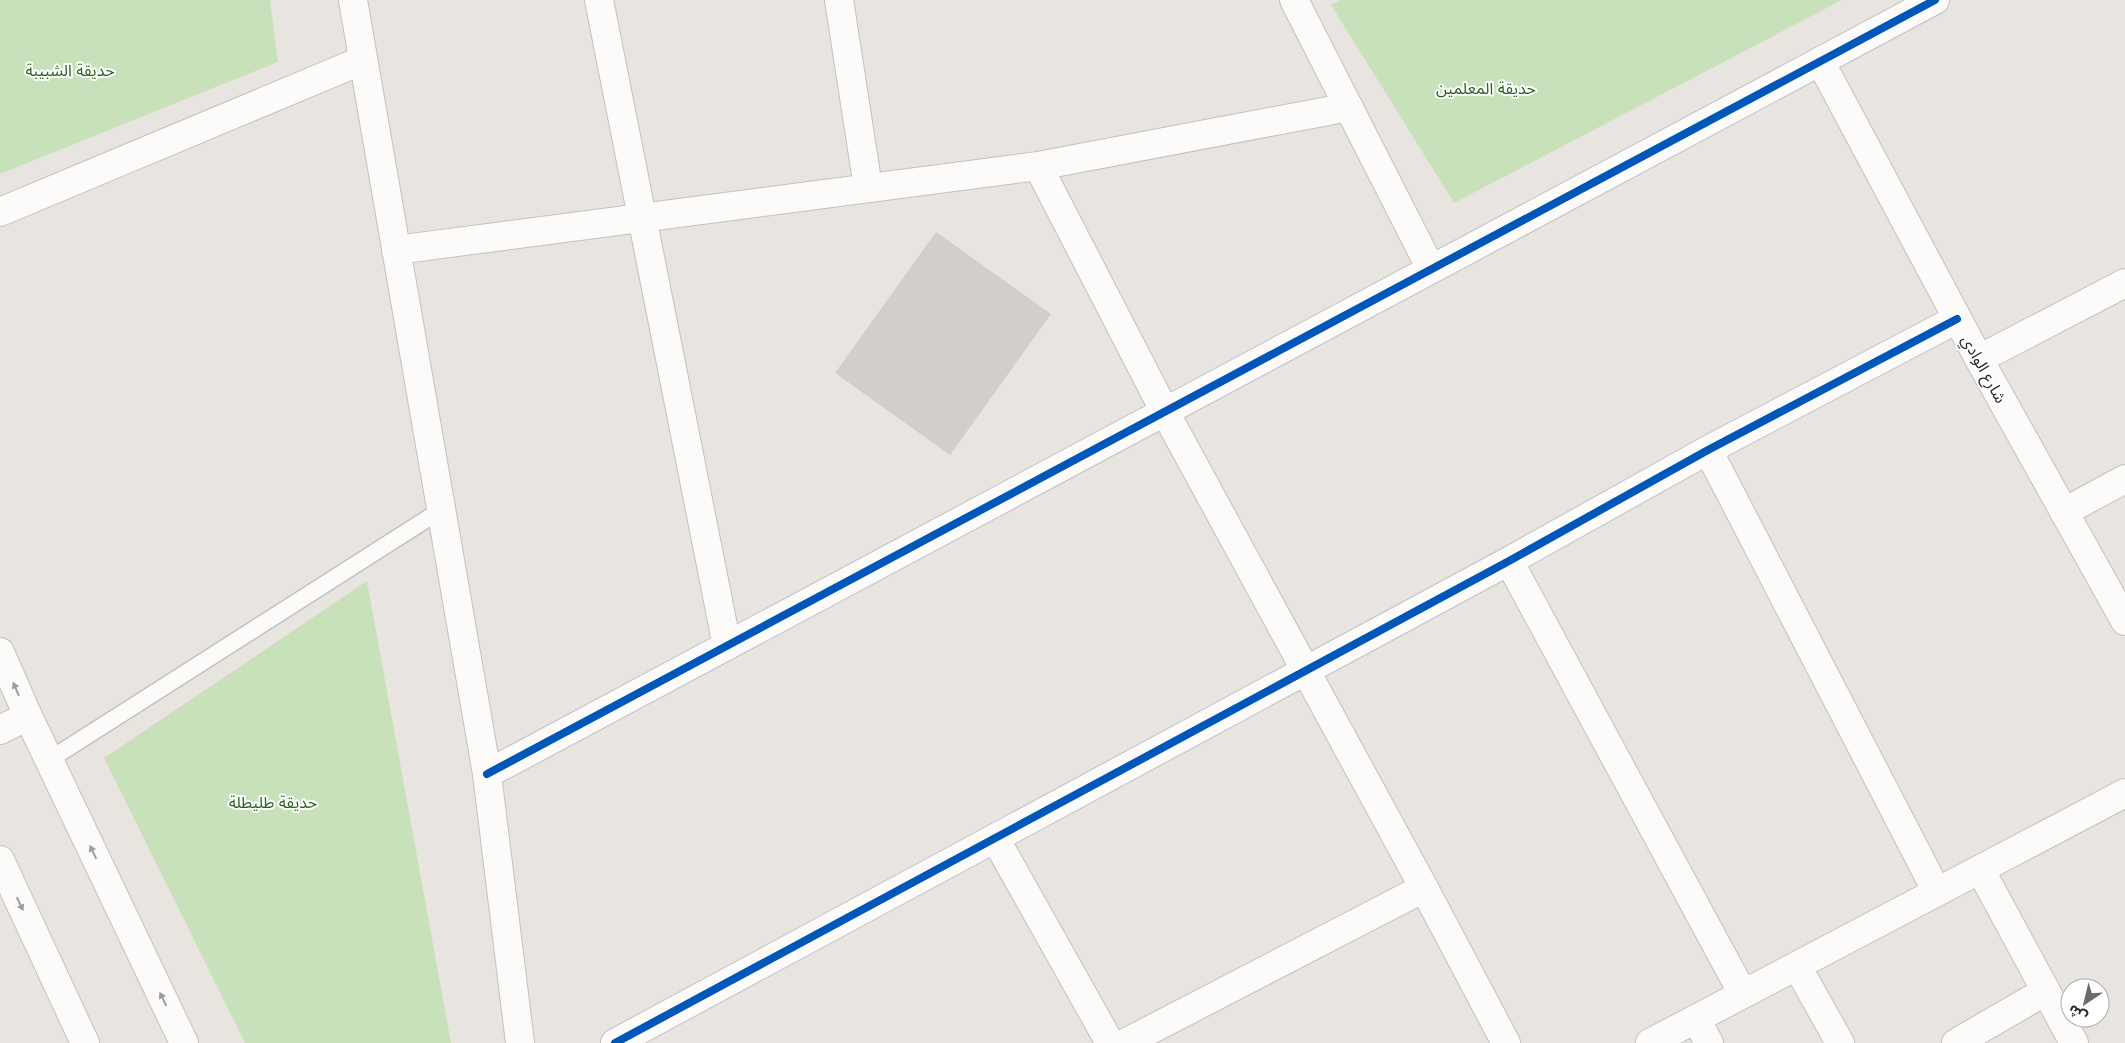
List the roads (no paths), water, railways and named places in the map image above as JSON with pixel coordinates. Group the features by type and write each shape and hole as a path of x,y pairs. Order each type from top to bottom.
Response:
{"street":[{"path":"352,0 487,774 520,1043"},
{"path":"599,0 728,646"},
{"path":"839,0 868,187"},
{"path":"1294,0 1431,269"},
{"path":"487,774 1935,0"},
{"path":"0,212 363,60"},
{"name":"شارع الوادي","path":"1820,61 1978,359 2125,621"},
{"path":"396,250 1038,166 1348,107"},
{"path":"1038,166 1165,412 1424,888 1506,1043"},
{"path":"1978,359 2125,283"},
{"path":"615,1043 1509,561 1708,450 1957,319"},
{"path":"1708,450 1937,892"},
{"path":"2064,512 2125,479"},
{"path":"1509,561 1743,994"},
{"path":"0,652 48,760 184,1043"},
{"path":"0,730 28,716"},
{"path":"1650,1043 2125,793"},
{"path":"994,838 1110,1043"},
{"path":"0,860 85,1043"},
{"path":"1980,869 2074,1043"},
{"path":"1125,1043 1424,888"},
{"path":"1797,966 1840,1043"},
{"path":"1956,1043 2046,991"},
{"path":"1696,1019 1709,1043"}],"lane":[{"path":"48,760 441,510"}],"park label":[{"name":"حديقة الشبيبة","path":"70,70"},
{"name":"حديقة المعلمين","path":"1486,88"},
{"name":"حديقة طليطلة","path":"273,802"}]}
